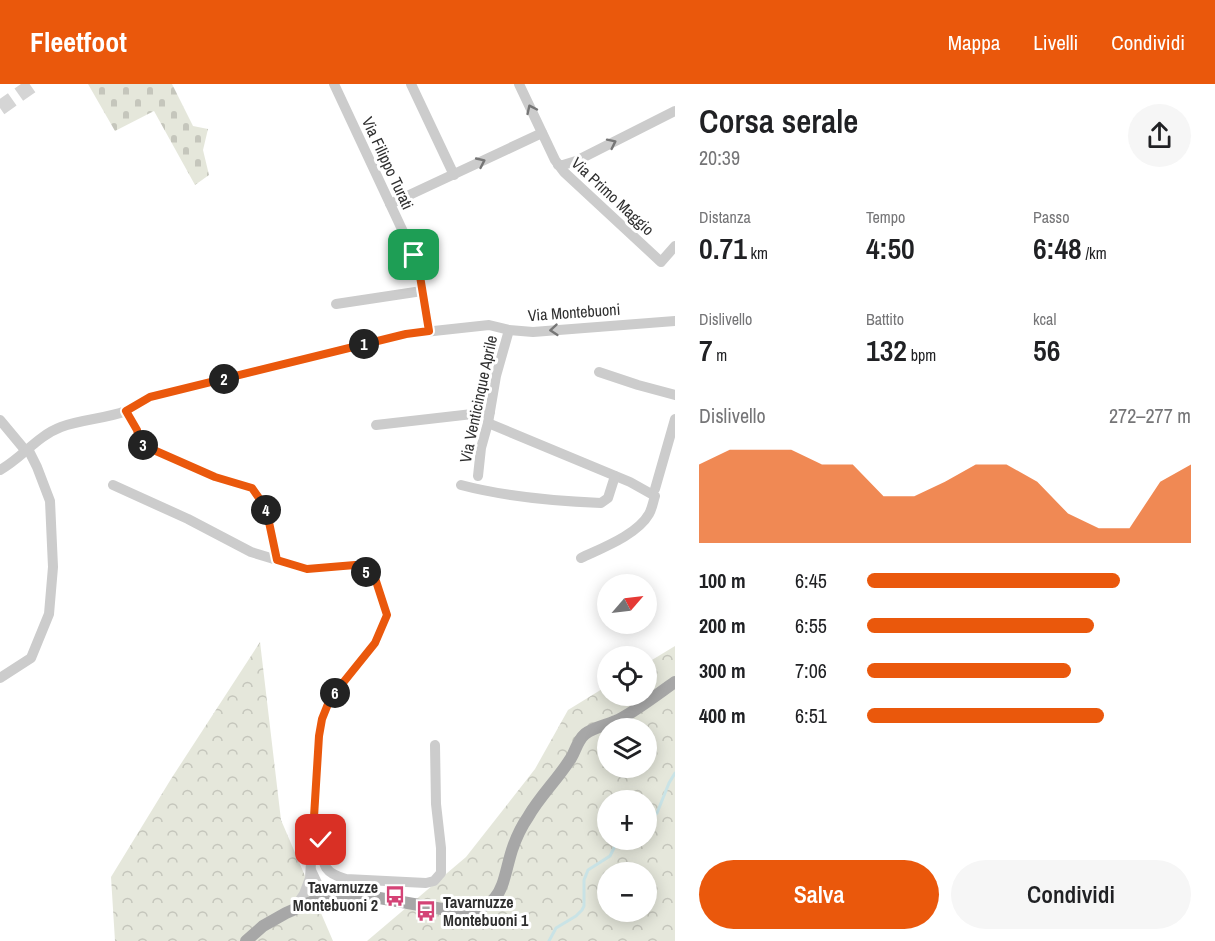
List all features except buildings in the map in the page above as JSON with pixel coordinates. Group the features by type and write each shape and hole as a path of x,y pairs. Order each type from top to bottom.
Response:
{"main road":[{"path":"246,941 263,926 293,910 336,894 368,896 459,912 474,911 486,906 502,889 519,833 537,802 571,758 580,740 589,731 623,718 675,682"}],"street":[{"name":"Via Filippo Turati","path":"334,84 414,255 429,331"},
{"path":"411,84 454,175"},
{"name":"Via Primo Maggio","path":"519,84 558,165 661,262 675,246"},
{"path":"558,165 576,161 675,111"},
{"path":"390,204 542,133"},
{"path":"336,304 422,291"},
{"name":"Via Montebuoni","path":"5,467 42,437 61,427 126,411 150,397 406,334 489,325 508,330 533,332 675,321"},
{"name":"Via Venticinque Aprile","path":"478,476 481,448 488,423 496,375 508,330"},
{"path":"598,372 675,395"},
{"path":"126,411 137,430 140,444 215,477 252,488 266,508 277,560"},
{"path":"376,425 490,412"},
{"path":"655,489 675,419"},
{"path":"0,420 26,450 37,467 50,501 53,567 50,614 31,658 0,678"},
{"path":"488,423 630,482 655,496 649,514 639,527 581,558"},
{"path":"461,485 483,491 600,503 608,498 615,476"},
{"path":"113,485 188,519 251,552 307,569 355,565 375,578 387,615 375,643 338,689 322,719 319,736 312,876 302,899 293,910"},
{"path":"313,833 320,836 322,859 325,866 337,877 426,883 434,881 441,873 435,745"},
{"path":"312,876 336,894"},
{"path":"312,876 318,889 318,899"},
{"path":"391,881 391,900"}],"green space":[{"path":"88,84 172,84 193,126 208,129 203,150 209,175 195,185 154,111 115,131"},
{"path":"260,642 281,820 333,941 115,941 111,877 171,779"},
{"path":"675,646 675,941 367,941 466,857 535,769 568,710 597,692 597,706 657,706 657,657"}],"waterway":[{"path":"657,813 675,773"},
{"path":"549,941 556,928 582,910 584,880 588,870 610,856 613,850"}],"tunnel":[{"path":"0,108 34,84"}],"place":[{"name":"Tavarnuzze Montebuoni 2","path":"395,896"},
{"name":"Tavarnuzze Montebuoni 1","path":"426,911"}],"route":[{"path":"321,840 318,834 313,833 322,719 338,689 375,643 387,615 375,578 355,565 307,569 277,560 266,508 252,488 215,477 140,444 137,430 126,411 150,397 406,334 429,331 419,270 414,255"}]}
